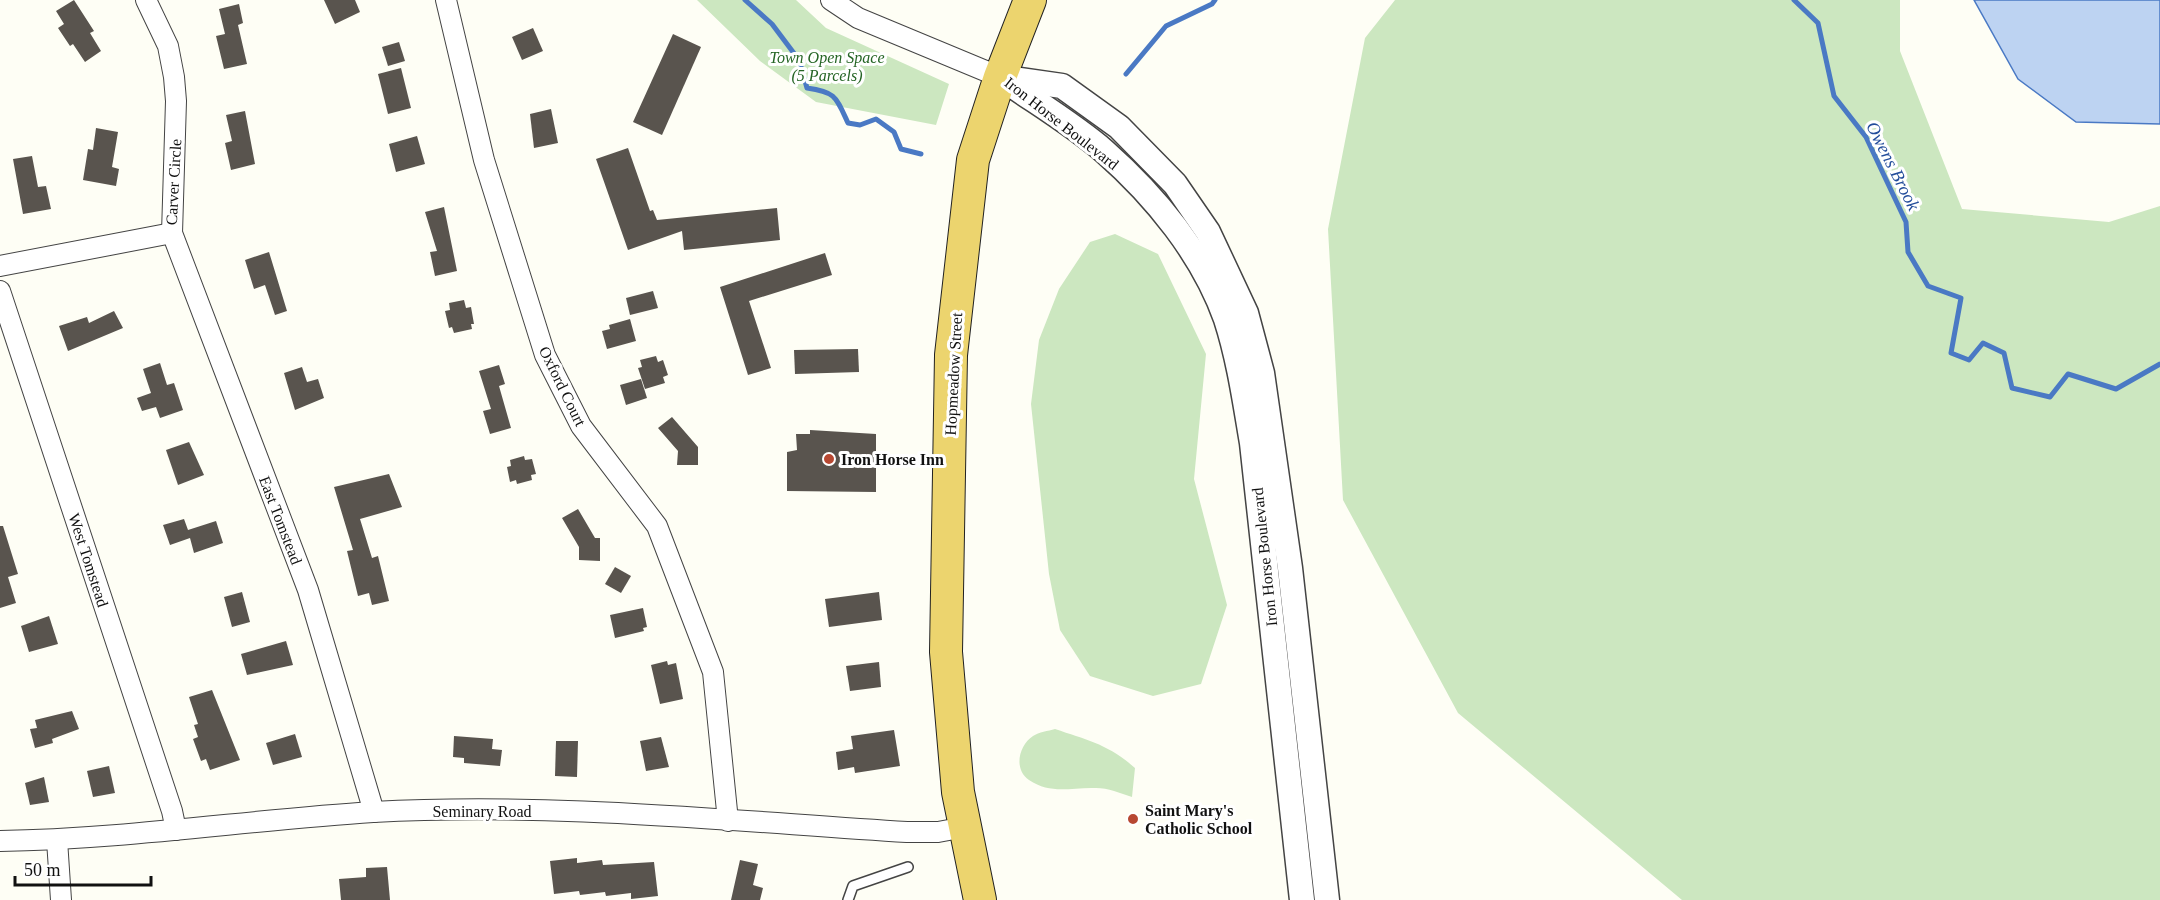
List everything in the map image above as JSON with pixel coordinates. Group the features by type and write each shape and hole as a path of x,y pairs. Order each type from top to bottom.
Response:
{"highway":[{"name":"Hopmeadow Street","path":"980,900 965,827 953,746 946,652 951,355 973,160 1000,77 1030,0"}],"street":[{"name":"Carver Circle","path":"0,266 172,233 176,101 174,77 168,46 146,0"},
{"name":"Oxford Court","path":"446,0 484,160 545,355 581,426 657,526 713,672 728,821"},
{"path":"831,0 858,18 1000,77"},
{"name":"Iron Horse Boulevard","path":"1000,77 1103,150 1138,184 1176,228 1201,268 1226,320 1241,378 1252,443 1302,900"},
{"name":"Iron Horse Boulevard","path":"1000,77 1062,86 1119,128 1175,184 1202,222 1226,266 1246,313 1262,373 1288,557 1327,900"},
{"name":"East Tomstead","path":"172,233 308,590 374,812"},
{"name":"West Tomstead","path":"0,291 172,811 176,830"},
{"name":"Seminary Road","path":"0,841 57,840 374,812 559,811 907,832 938,832 965,827"},
{"path":"57,840 61,900"}],"lane":[{"path":"848,900 853,886 908,867"}],"green space":[{"name":"Town Open Space (5 Parcels)","path":"697,0 796,0 826,28 949,84 936,125 816,102 760,61"},
{"path":"1395,0 1900,0 1900,51 1962,209 2109,222 2160,206 2160,900 1682,900 1458,713 1343,500 1328,229 1365,38"},
{"path":"1115,234 1158,254 1206,354 1194,479 1227,605 1201,684 1153,696 1090,676 1060,630 1049,574 1031,404 1039,340 1059,289 1090,242"},
{"path":"1055,729 1106,748 1135,768 1132,797 1100,788 1053,789 1037,785 1029,780 1021,770 1020,764 1024,745 1035,735"}],"water":[{"path":"1974,0 2160,0 2160,124 2076,122 2018,79"}],"building":[{"path":"74,0 94,31 90,33 101,51 85,62 58,28 64,24 56,11"},
{"path":"324,0 355,0 360,12 335,24"},
{"path":"239,4 243,23 238,25 247,64 224,69 216,36 225,34 219,9"},
{"path":"533,28 543,51 522,60 512,37"},
{"path":"673,34 701,47 662,135 633,122"},
{"path":"399,42 405,61 388,66 382,47"},
{"path":"401,68 411,108 388,114 378,74"},
{"path":"551,109 558,143 534,148 530,114"},
{"path":"245,111 255,164 231,170 225,143 232,141 226,115"},
{"path":"96,128 118,132 112,167 119,169 116,186 83,180 88,149 93,150"},
{"path":"417,136 425,164 396,172 389,144"},
{"path":"628,148 650,211 653,210 657,220 777,208 780,240 684,250 682,231 628,250 596,159"},
{"path":"32,156 38,187 46,186 51,209 23,214 13,159"},
{"path":"444,207 457,271 435,276 430,252 437,251 425,212"},
{"path":"269,252 287,311 275,315 265,285 254,289 245,260"},
{"path":"825,253 832,275 749,301 771,368 748,375 720,287"},
{"path":"653,291 658,308 630,315 626,298"},
{"path":"464,300 466,308 471,307 474,324 471,324 472,329 454,333 452,327 449,328 445,311 450,310 449,303"},
{"path":"114,311 123,328 68,351 59,326 87,317 89,323"},
{"path":"630,319 636,341 607,349 602,331 610,329 609,325"},
{"path":"858,349 859,372 795,374 794,350"},
{"path":"656,356 658,362 663,360 668,375 663,377 665,383 645,389 638,368 642,367 640,360"},
{"path":"160,363 167,385 174,383 183,410 160,418 156,407 142,411 137,398 151,393 143,369"},
{"path":"499,365 505,384 499,386 511,428 490,434 483,411 491,409 479,371"},
{"path":"302,367 307,382 318,379 324,398 295,410 284,373"},
{"path":"641,379 647,398 626,405 620,385"},
{"path":"672,417 698,447 698,465 677,465 678,451 658,428"},
{"path":"810,430 876,434 876,492 787,491 787,452 797,450 796,434 810,434"},
{"path":"189,442 204,475 178,485 166,450"},
{"path":"524,456 525,460 532,459 536,474 531,475 532,480 517,484 516,480 510,482 507,467 511,466 510,460"},
{"path":"389,474 402,507 360,519 372,558 378,556 389,601 372,605 369,593 358,596 347,551 353,550 334,487"},
{"path":"578,509 595,538 600,538 600,561 579,560 579,547 562,518"},
{"path":"184,519 188,530 216,521 223,543 194,553 190,538 170,545 163,525"},
{"path":"0,526 3,526 18,574 8,577 16,603 0,608"},
{"path":"615,567 631,576 621,593 605,584"},
{"path":"242,592 250,622 232,627 224,597"},
{"path":"879,592 882,620 829,627 825,599"},
{"path":"643,608 647,627 643,628 644,631 615,638 610,615"},
{"path":"49,616 58,644 29,652 21,626"},
{"path":"286,641 293,665 247,675 241,654"},
{"path":"667,661 668,665 676,663 683,699 660,704 651,665"},
{"path":"879,662 881,687 850,691 846,666"},
{"path":"212,690 240,760 210,770 206,759 201,761 193,739 198,737 194,725 198,724 189,697"},
{"path":"72,711 79,729 52,739 53,743 35,748 30,729 37,728 35,720"},
{"path":"894,730 900,766 855,773 854,767 838,770 836,752 853,749 851,736"},
{"path":"295,734 302,757 273,765 266,743"},
{"path":"454,736 493,739 492,749 502,750 500,766 464,763 464,758 453,757"},
{"path":"661,737 669,767 646,771 640,741"},
{"path":"556,741 578,741 577,777 555,776"},
{"path":"109,766 115,793 93,797 87,771"},
{"path":"44,777 49,802 30,805 25,783"},
{"path":"577,858 577,863 602,860 603,865 654,862 658,896 631,899 631,893 606,896 605,892 580,895 579,891 554,894 550,861"},
{"path":"740,860 758,864 753,885 763,888 760,900 731,900"},
{"path":"387,867 390,900 341,900 339,879 366,877 366,868"}],"waterway":[{"name":"Owens Brook","path":"745,0 772,24 799,60 807,88 834,97 848,123 860,125 876,119 894,132 901,149 921,154"},
{"name":"Owens Brook","path":"1126,74 1166,26 1212,4 1215,0"},
{"name":"Owens Brook","path":"1794,0 1818,23 1834,96 1866,137 1906,222 1908,252 1928,286 1961,298 1951,353 1969,360 1983,343 2004,353 2012,388 2050,397 2068,374 2116,389 2160,364"}],"place":[{"name":"Iron Horse Inn","path":"829,459"},
{"name":"Saint Mary's Catholic School","path":"1133,819"}]}
